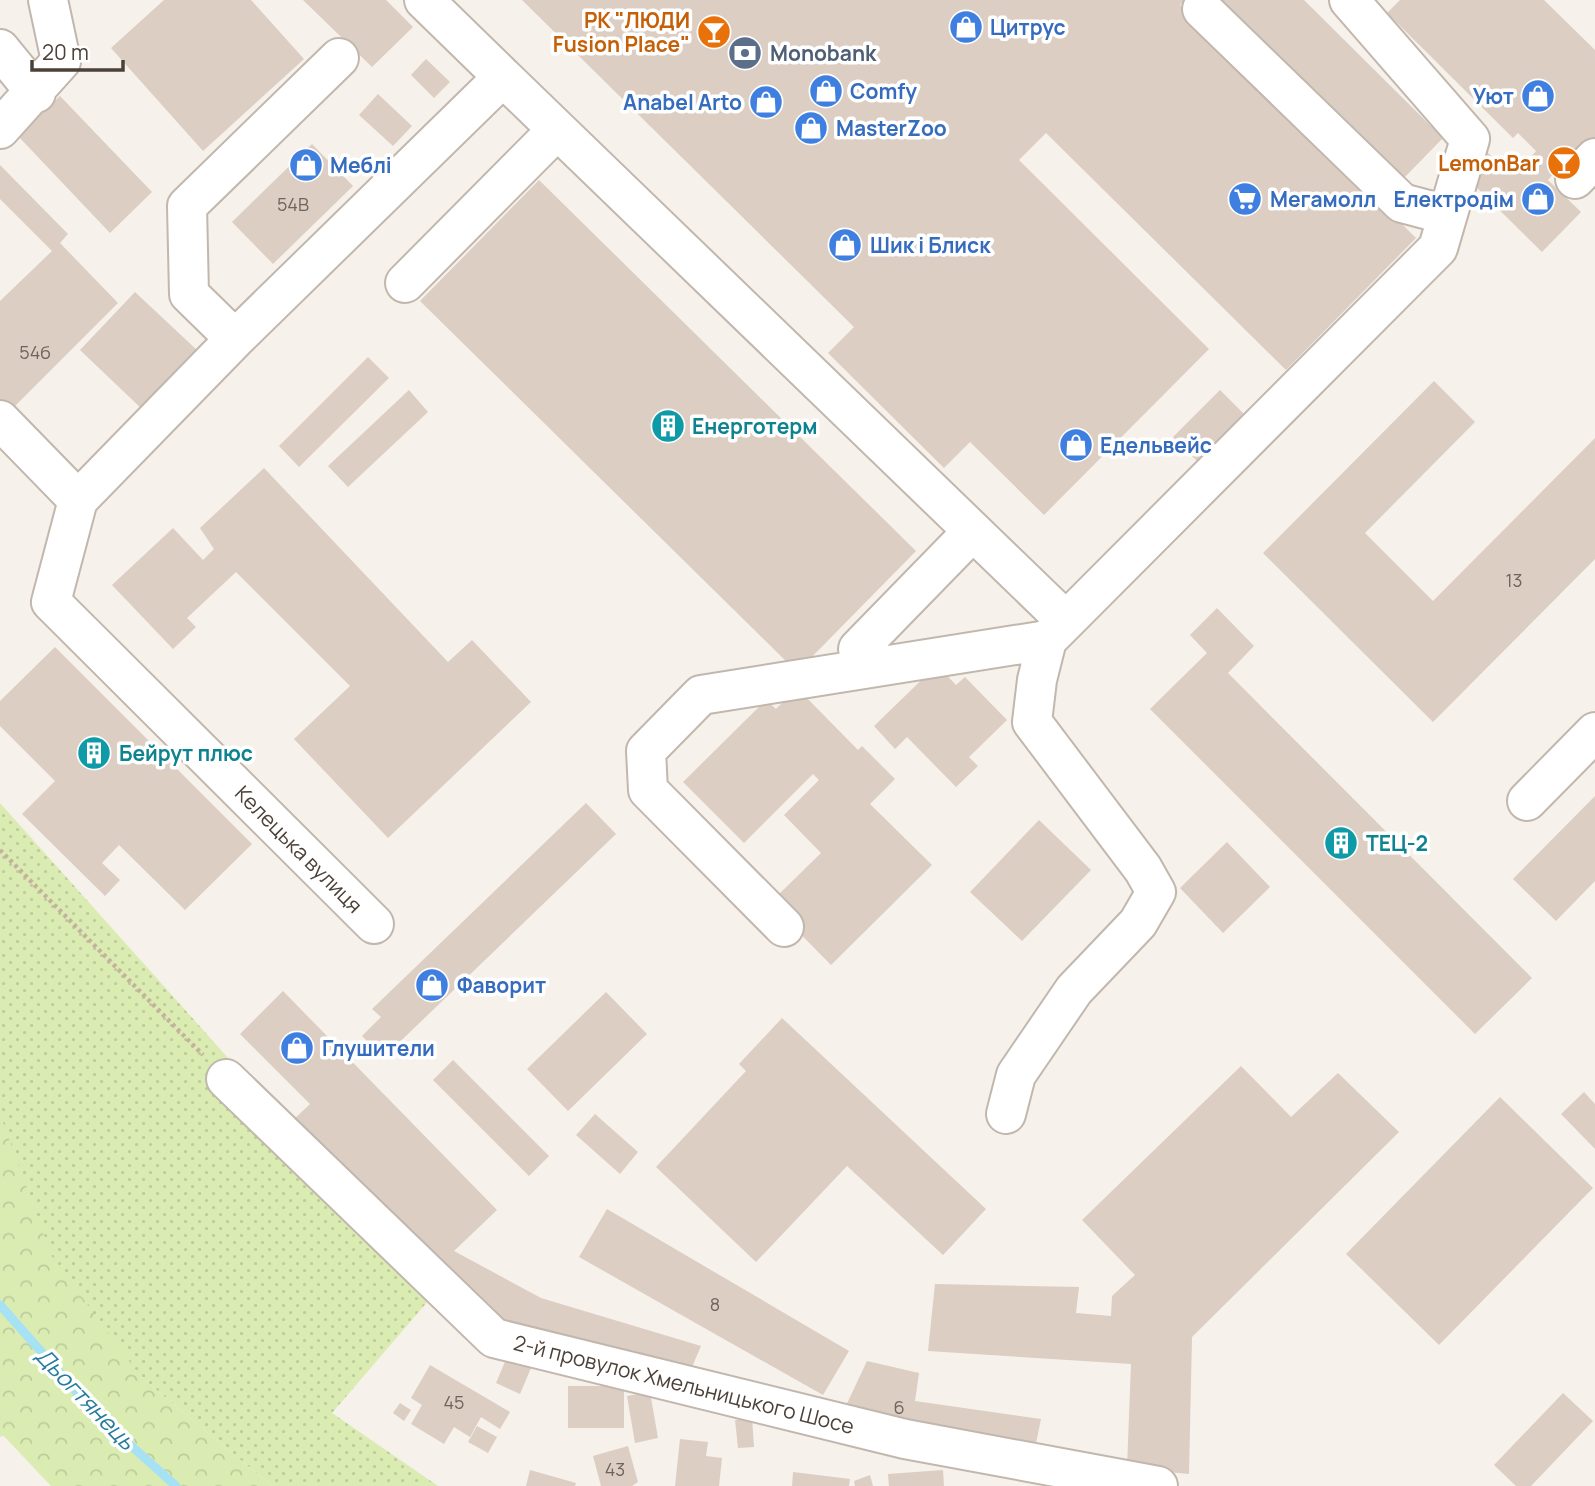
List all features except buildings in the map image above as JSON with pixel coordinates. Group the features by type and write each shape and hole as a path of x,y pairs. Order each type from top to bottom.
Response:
{"street":[{"path":"0,129 36,93 61,61 48,0"},
{"path":"424,0 556,131 972,531 1056,631"},
{"path":"1006,1114 1016,1075 1074,990 1138,923 1156,892 1143,869 1032,722 1037,680 1056,631 1438,248 1470,139 1349,0"},
{"path":"1202,9 1402,203 1447,215"},
{"path":"0,49 36,93"},
{"path":"235,340 189,294 187,206 339,58"},
{"path":"0,420 78,500 235,340 503,77"},
{"path":"405,283 556,131"},
{"name":"Келецька вулиця","path":"78,500 51,602 374,924"},
{"path":"858,649 972,531"},
{"path":"784,927 648,790 646,751 701,695 1056,631"},
{"path":"1527,801 1595,732"},
{"name":"2-й провулок Хмельницького Шосе","path":"226,1079 494,1338 905,1439 1158,1486"}],"path":[{"path":"0,850 226,1079"}],"green space":[{"path":"0,803 238,1069 441,1286 332,1413 438,1486 272,1486 141,1377 0,1437"},
{"path":"0,1114 51,1255 141,1377 272,1486 51,1486 0,1432"}],"waterway":[{"name":"Дьогтянець","path":"0,1305 98,1416 176,1486"}],"place":[{"name":"Цитрус","path":"966,27"},
{"name":"РК \"ЛЮДИ Fusion Place\"","path":"714,32"},
{"name":"Monobank","path":"745,53"},
{"name":"Comfy","path":"826,91"},
{"name":"Уют","path":"1538,96"},
{"name":"Anabel Arto","path":"766,102"},
{"name":"MasterZoo","path":"811,128"},
{"name":"LemonBar","path":"1564,163"},
{"name":"Меблі","path":"306,165"},
{"name":"Мегамолл","path":"1245,199"},
{"name":"Електродім","path":"1538,199"},
{"name":"Шик і Блиск","path":"845,245"},
{"name":"Енерготерм","path":"668,426"},
{"name":"Едельвейс","path":"1076,445"},
{"name":"Бейрут плюс","path":"94,753"},
{"name":"ТЕЦ-2","path":"1341,843"},
{"name":"Фаворит","path":"432,985"},
{"name":"Глушители","path":"297,1048"}]}
